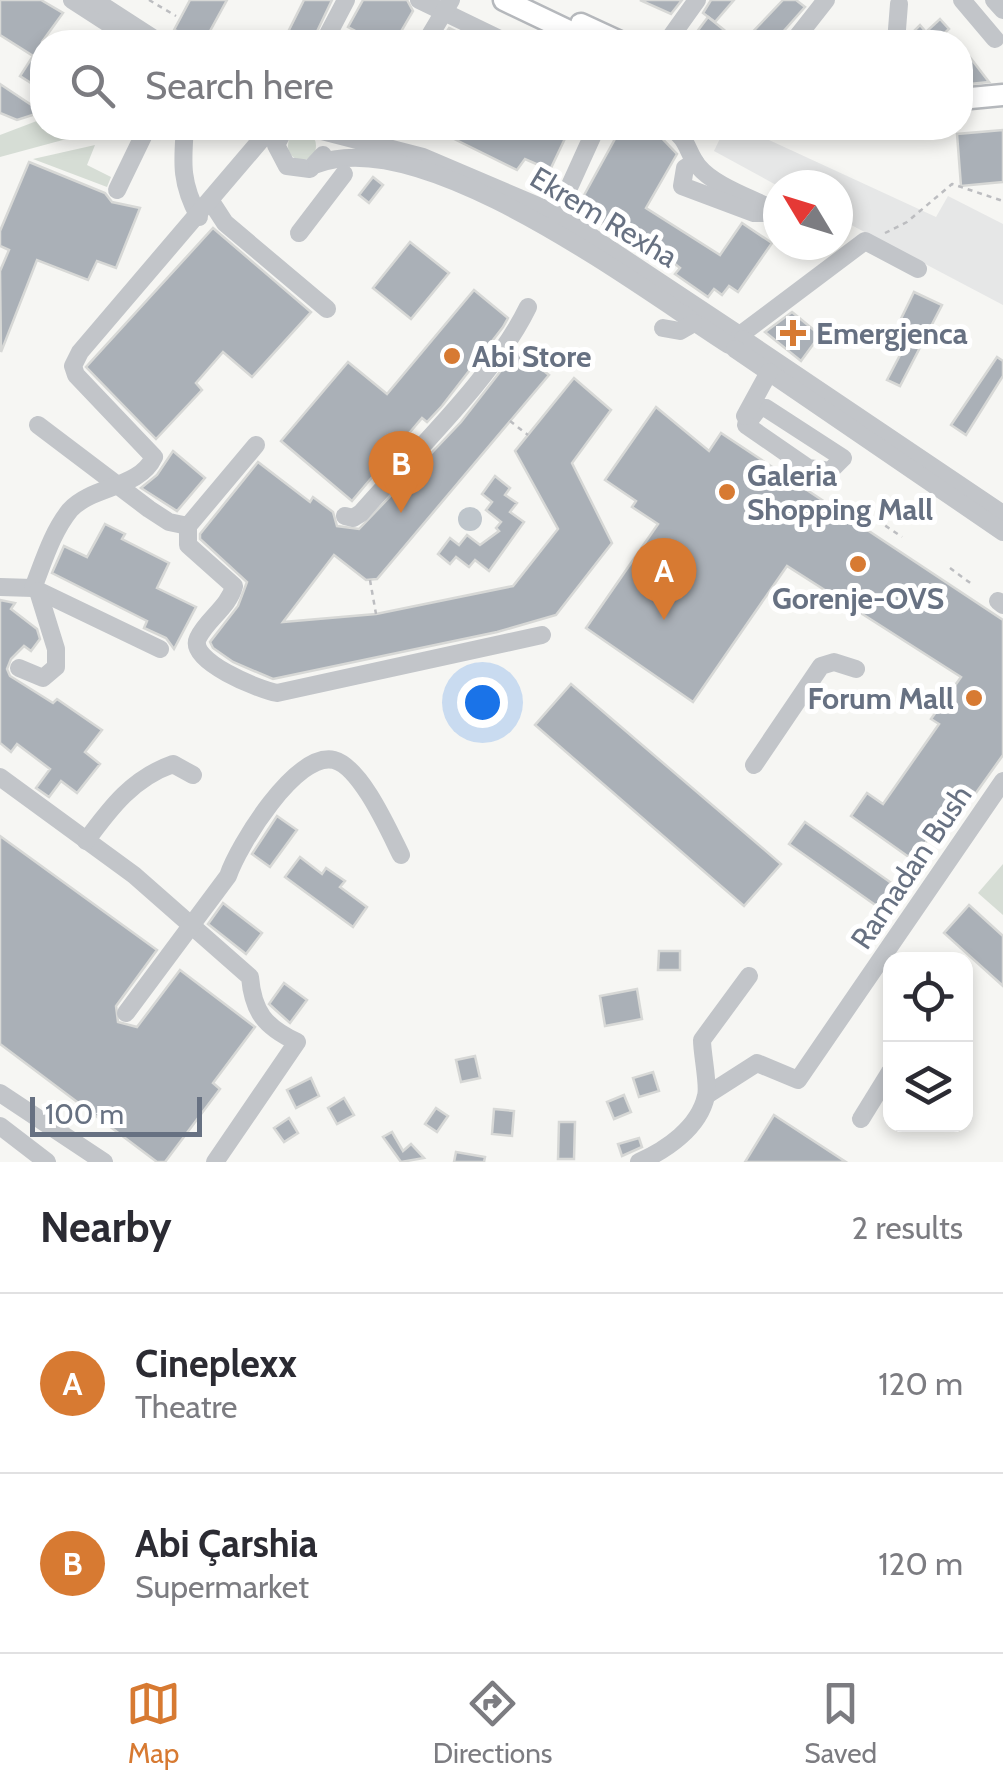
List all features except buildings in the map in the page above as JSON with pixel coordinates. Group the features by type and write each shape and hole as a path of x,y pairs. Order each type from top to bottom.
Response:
{"main road":[{"path":"504,0 567,30"},
{"path":"533,0 595,30"},
{"path":"973,98 1003,95"},
{"path":"973,111 1003,109"}],"street":[{"path":"72,0 118,30"},
{"path":"330,30 346,0"},
{"path":"419,0 447,7 486,30"},
{"path":"676,30 698,0"},
{"path":"802,30 826,0"},
{"path":"994,0 1003,10"},
{"path":"965,1 995,40"},
{"path":"107,3 143,30"},
{"path":"897,30 899,4"},
{"path":"433,30 447,7"},
{"path":"117,190 142,140"},
{"path":"183,140 180,164 184,188 205,210 327,309"},
{"path":"19,668 43,678 56,667 56,649 36,590 51,542 70,510 139,476 154,453 76,374 74,366 80,352 264,140"},
{"name":"Ekrem Rexha","path":"269,140 281,160 294,170 338,158 376,158 440,178 554,228 694,323 737,341 769,372 1003,532"},
{"name":"Ekrem Rexha","path":"317,164 323,140"},
{"name":"Ekrem Rexha","path":"388,140 558,214 737,341 1003,514"},
{"path":"558,214 591,140"},
{"path":"686,140 695,162 706,174 763,204"},
{"path":"299,233 344,174"},
{"path":"853,245 865,241 918,269"},
{"path":"737,341 827,260"},
{"path":"345,516 353,518 360,513 412,454 512,338 528,307"},
{"path":"663,328 680,331 694,323"},
{"path":"769,372 744,417 746,425 821,473 830,471 843,458 860,432"},
{"path":"746,425 759,408 766,408 843,458"},
{"path":"38,426 168,522 188,526"},
{"path":"256,445 188,526 188,544 234,586 197,639 198,650 208,662 262,690 277,693 542,635"},
{"path":"0,587 36,590 160,650"},
{"path":"754,766 821,666 834,662 856,669"},
{"path":"126,1013 228,876 236,851 258,820 289,782 322,760 336,760 350,769 373,801 401,855"},
{"path":"86,840 116,801 153,771 173,764 193,775"},
{"path":"0,777 134,876 250,977 252,1006 272,1030 297,1042 216,1162"},
{"name":"Ramadan Bush","path":"707,1095 757,1064 798,1080 1003,781"},
{"path":"639,1162 677,1142 707,1095 702,1040 750,976"},
{"path":"862,1119 883,1084"},
{"path":"0,1093 104,1162"},
{"path":"0,1126 48,1162"}],"path":[{"path":"149,0 176,16"},
{"path":"865,241 907,222 952,184 1003,202"},
{"path":"510,421 528,435"},
{"path":"877,520 902,538"},
{"path":"950,568 974,585"},
{"path":"370,580 376,614"}],"shaded area":[{"path":"30,124 30,140 63,140 0,157 0,135"},
{"path":"290,140 315,141 315,151 307,159 297,159 289,151"},
{"path":"719,140 769,140 834,170 763,170 763,178 714,151"},
{"path":"95,145 87,165 111,177 107,187 33,159"},
{"path":"853,179 936,217 948,196 1003,224 1003,305 853,226"},
{"path":"470,507 479,510 479,528 470,531 461,528 458,519 461,510"},
{"path":"1003,864 1003,915 978,893"}],"place":[{"name":"Emergjenca","path":"793,333"},
{"name":"Abi Store","path":"452,356"},
{"name":"Galeria Shopping Mall","path":"727,492"},
{"name":"Abi Çarshia","path":"401,513"},
{"name":"Gorenje-OVS","path":"858,564"},
{"name":"Cineplexx","path":"664,620"},
{"name":"Forum Mall","path":"974,698"}]}
